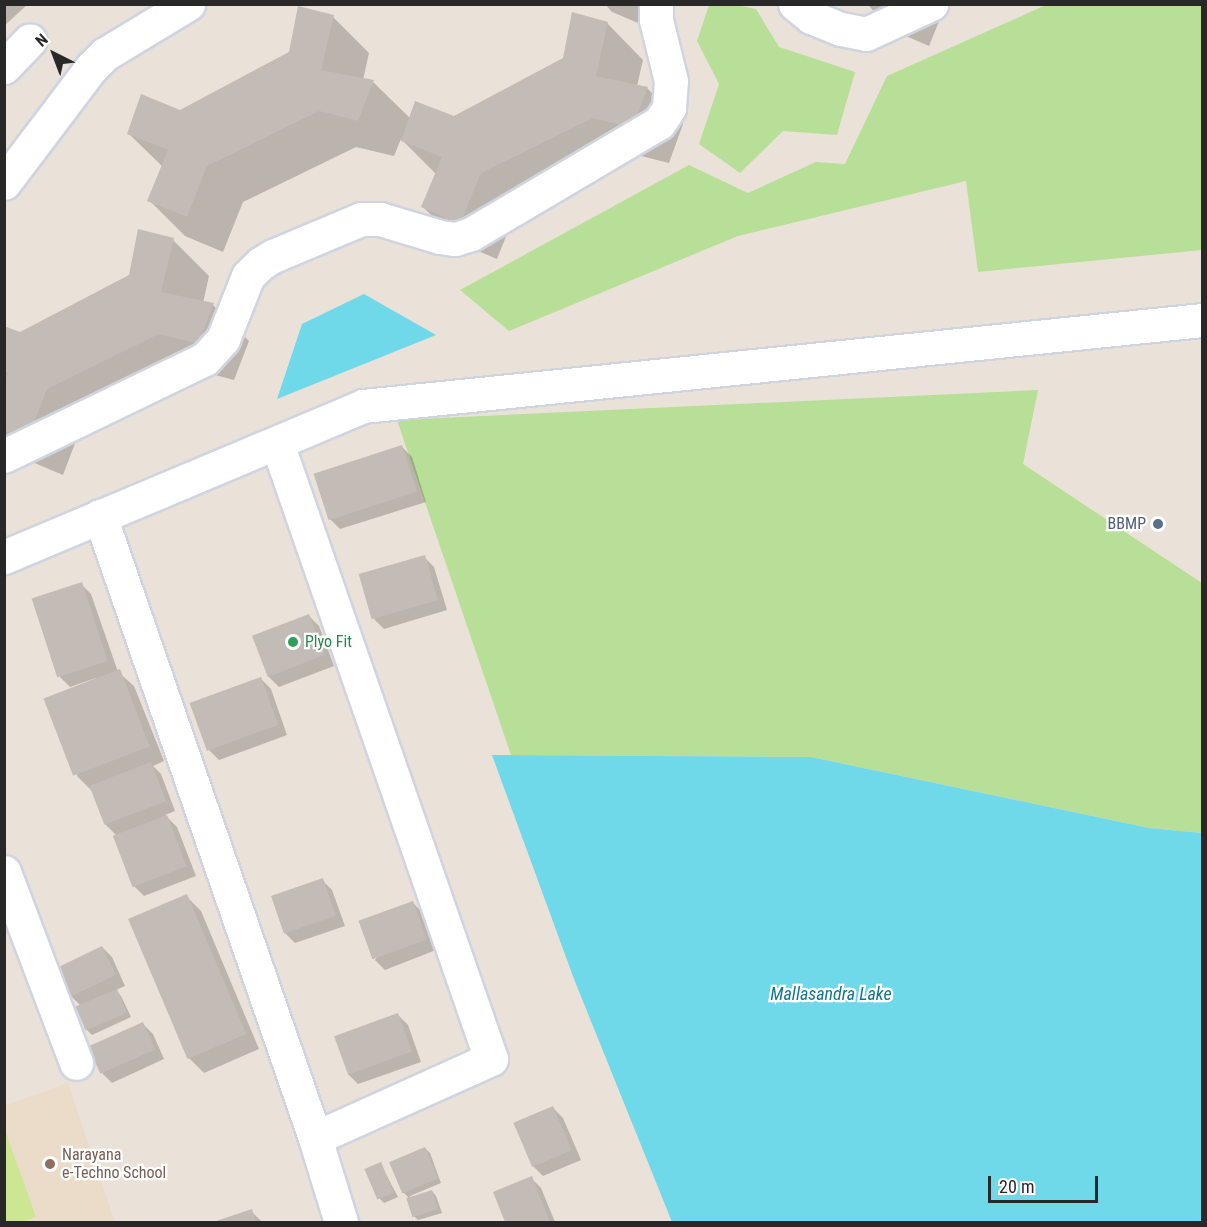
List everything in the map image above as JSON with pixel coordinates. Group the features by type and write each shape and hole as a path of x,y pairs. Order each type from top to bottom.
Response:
{"street":[{"path":"4,183 91,68 105,54 188,4"},
{"path":"4,456 205,359 223,339 248,276 260,264 273,256 361,219 380,219 440,237 455,238 471,234 659,123 669,108 671,81 656,20 656,4"},
{"path":"795,4 811,16 841,29 866,34 931,4"},
{"path":"4,67 30,40"},
{"path":"4,557 363,406 1203,320"},
{"path":"277,443 491,1059 315,1138"},
{"path":"100,516 315,1138 341,1222"},
{"path":"4,872 76,1063"}],"shaded area":[{"name":"Narayana e-Techno School","path":"68,1083 115,1222 5,1222 4,1106"}],"green space":[{"path":"709,5 737,5 756,9 779,47 855,72 837,135 783,131 740,173 699,144 719,84 697,41"},
{"path":"1046,5 1202,5 1202,250 978,272 966,181 738,236 509,331 460,290 689,165 748,193 816,162 845,164 887,76"},
{"path":"1038,390 1023,464 1202,583 1202,833 1149,828 811,757 511,755 397,420"},
{"path":"4,1127 36,1217 21,1222 5,1222"}],"water":[{"path":"364,294 436,335 277,399 302,324"},
{"name":"Mallasandra Lake","path":"492,755 811,757 1149,828 1202,833 1202,1222 672,1222 574,979"}],"building":[{"path":"298,6 334,15 321,70 374,80 358,121 319,111 207,166 187,217 147,201 168,150 127,134 141,94 180,110 289,52"},
{"path":"572,12 608,22 596,76 648,87 632,128 593,118 481,173 460,224 421,207 442,157 401,141 415,101 454,116 563,58"},
{"path":"138,229 174,238 161,292 214,303 198,344 159,334 47,389 27,440 4,431 4,382 8,373 4,371 4,326 20,332 129,275"},
{"path":"402,445 417,492 329,520 314,474"},
{"path":"425,555 438,600 372,619 359,574"},
{"path":"82,582 108,661 57,677 32,598"},
{"path":"309,614 325,655 268,677 252,636"},
{"path":"120,669 150,746 73,776 43,698"},
{"path":"261,677 278,725 207,751 190,703"},
{"path":"151,762 166,801 104,825 89,786"},
{"path":"167,815 187,866 133,887 113,836"},
{"path":"323,878 336,916 284,934 271,896"},
{"path":"187,894 246,1034 187,1059 128,919"},
{"path":"413,901 427,940 373,959 358,921"},
{"path":"102,946 116,975 70,997 56,968"},
{"path":"117,989 127,1013 86,1031 76,1007"},
{"path":"398,1013 412,1052 348,1075 334,1036"},
{"path":"143,1022 155,1049 100,1074 88,1046"},
{"path":"553,1106 572,1150 532,1167 513,1123"},
{"path":"425,1147 438,1178 402,1194 389,1162"},
{"path":"381,1162 394,1192 377,1199 364,1169"},
{"path":"532,1176 550,1222 505,1222 493,1192"},
{"path":"432,1190 438,1209 413,1217 406,1198"},
{"path":"252,1209 256,1222 213,1222"}],"place":[{"name":"BBMP","path":"1158,524"},
{"name":"Plyo Fit","path":"293,642"},
{"name":"Narayana e-Techno School","path":"50,1164"}]}
